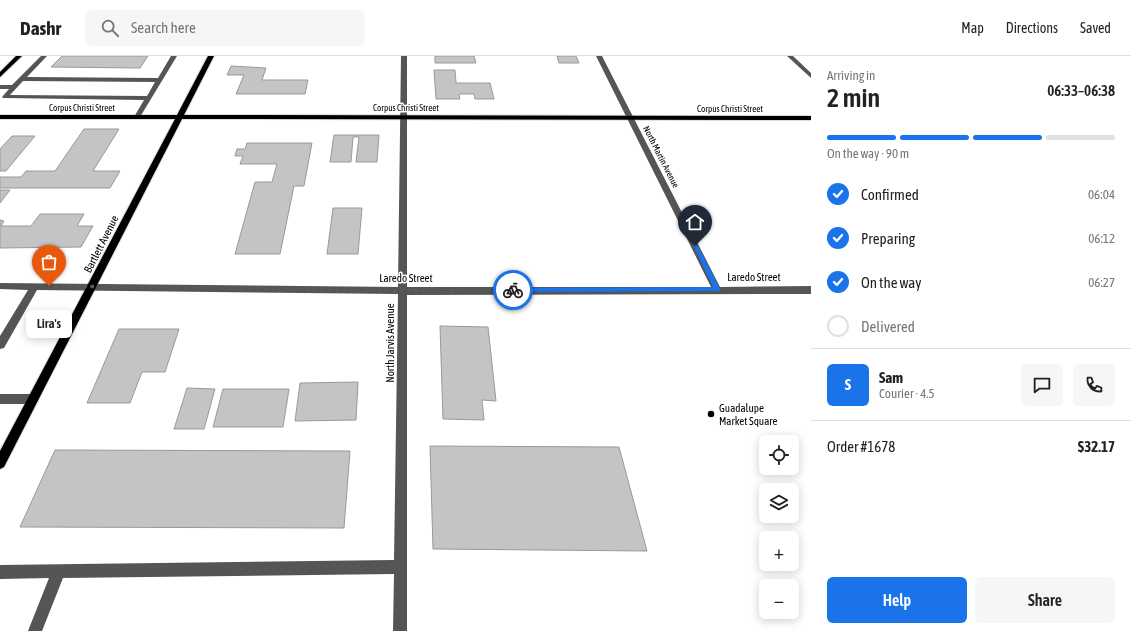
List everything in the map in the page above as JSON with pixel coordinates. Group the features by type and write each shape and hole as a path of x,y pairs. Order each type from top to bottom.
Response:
{"main road":[{"path":"0,75 19,56"},
{"name":"Bartlett Avenue","path":"0,463 211,56"},
{"name":"Corpus Christi Street","path":"0,117 811,118"}],"street":[{"path":"44,56 5,97 149,98"},
{"path":"137,117 174,56"},
{"name":"North Jarvis Avenue","path":"400,631 404,56"},
{"name":"North Martin Avenue","path":"599,56 717,289"},
{"path":"790,56 811,76"},
{"path":"22,79 160,80"},
{"path":"0,87 14,87"},
{"name":"Laredo Street","path":"0,286 402,291 717,289 811,290"},
{"path":"0,345 35,286"},
{"path":"0,399 33,399"},
{"path":"0,572 58,573 400,567"},
{"path":"35,631 58,573"}],"building":[{"path":"62,56 148,56 140,68 51,67"},
{"path":"435,56 474,56 476,63 435,63"},
{"path":"557,56 576,56 579,63 559,63"},
{"path":"231,66 266,68 262,80 308,80 305,94 236,94 244,75 227,75"},
{"path":"434,70 455,70 456,83 490,83 494,99 475,99 474,94 459,94 460,99 436,99"},
{"path":"84,129 119,129 93,171 120,171 110,188 0,188 0,177 21,177 26,171 55,171"},
{"path":"334,135 379,135 377,162 356,162 359,137 353,137 351,162 330,162"},
{"path":"12,136 35,136 6,171 0,171 0,149"},
{"path":"247,143 312,143 304,186 294,186 280,254 235,254 255,182 272,182 277,164 240,164 243,156 235,156 237,149 245,149"},
{"path":"0,190 10,190 0,203"},
{"path":"333,208 362,208 358,254 327,254"},
{"path":"40,214 84,214 77,226 93,226 81,247 0,248 0,220 4,221 1,226 31,226"},
{"path":"440,326 488,327 496,401 482,400 484,420 443,419"},
{"path":"119,329 179,329 165,372 142,372 130,403 87,403"},
{"path":"358,382 356,420 295,421 300,383"},
{"path":"187,388 215,389 204,429 174,429"},
{"path":"223,389 289,389 283,427 213,427"},
{"path":"430,446 619,447 647,551 433,549"},
{"path":"55,450 350,451 344,528 20,527"}],"way so far":[{"path":"49,286 402,291 513,290"}],"place":[{"name":"Lira's","path":"49,286"},
{"name":"Guadalupe Market Square","path":"711,414"}],"route":[{"path":"513,290 717,289 695,246"}]}
